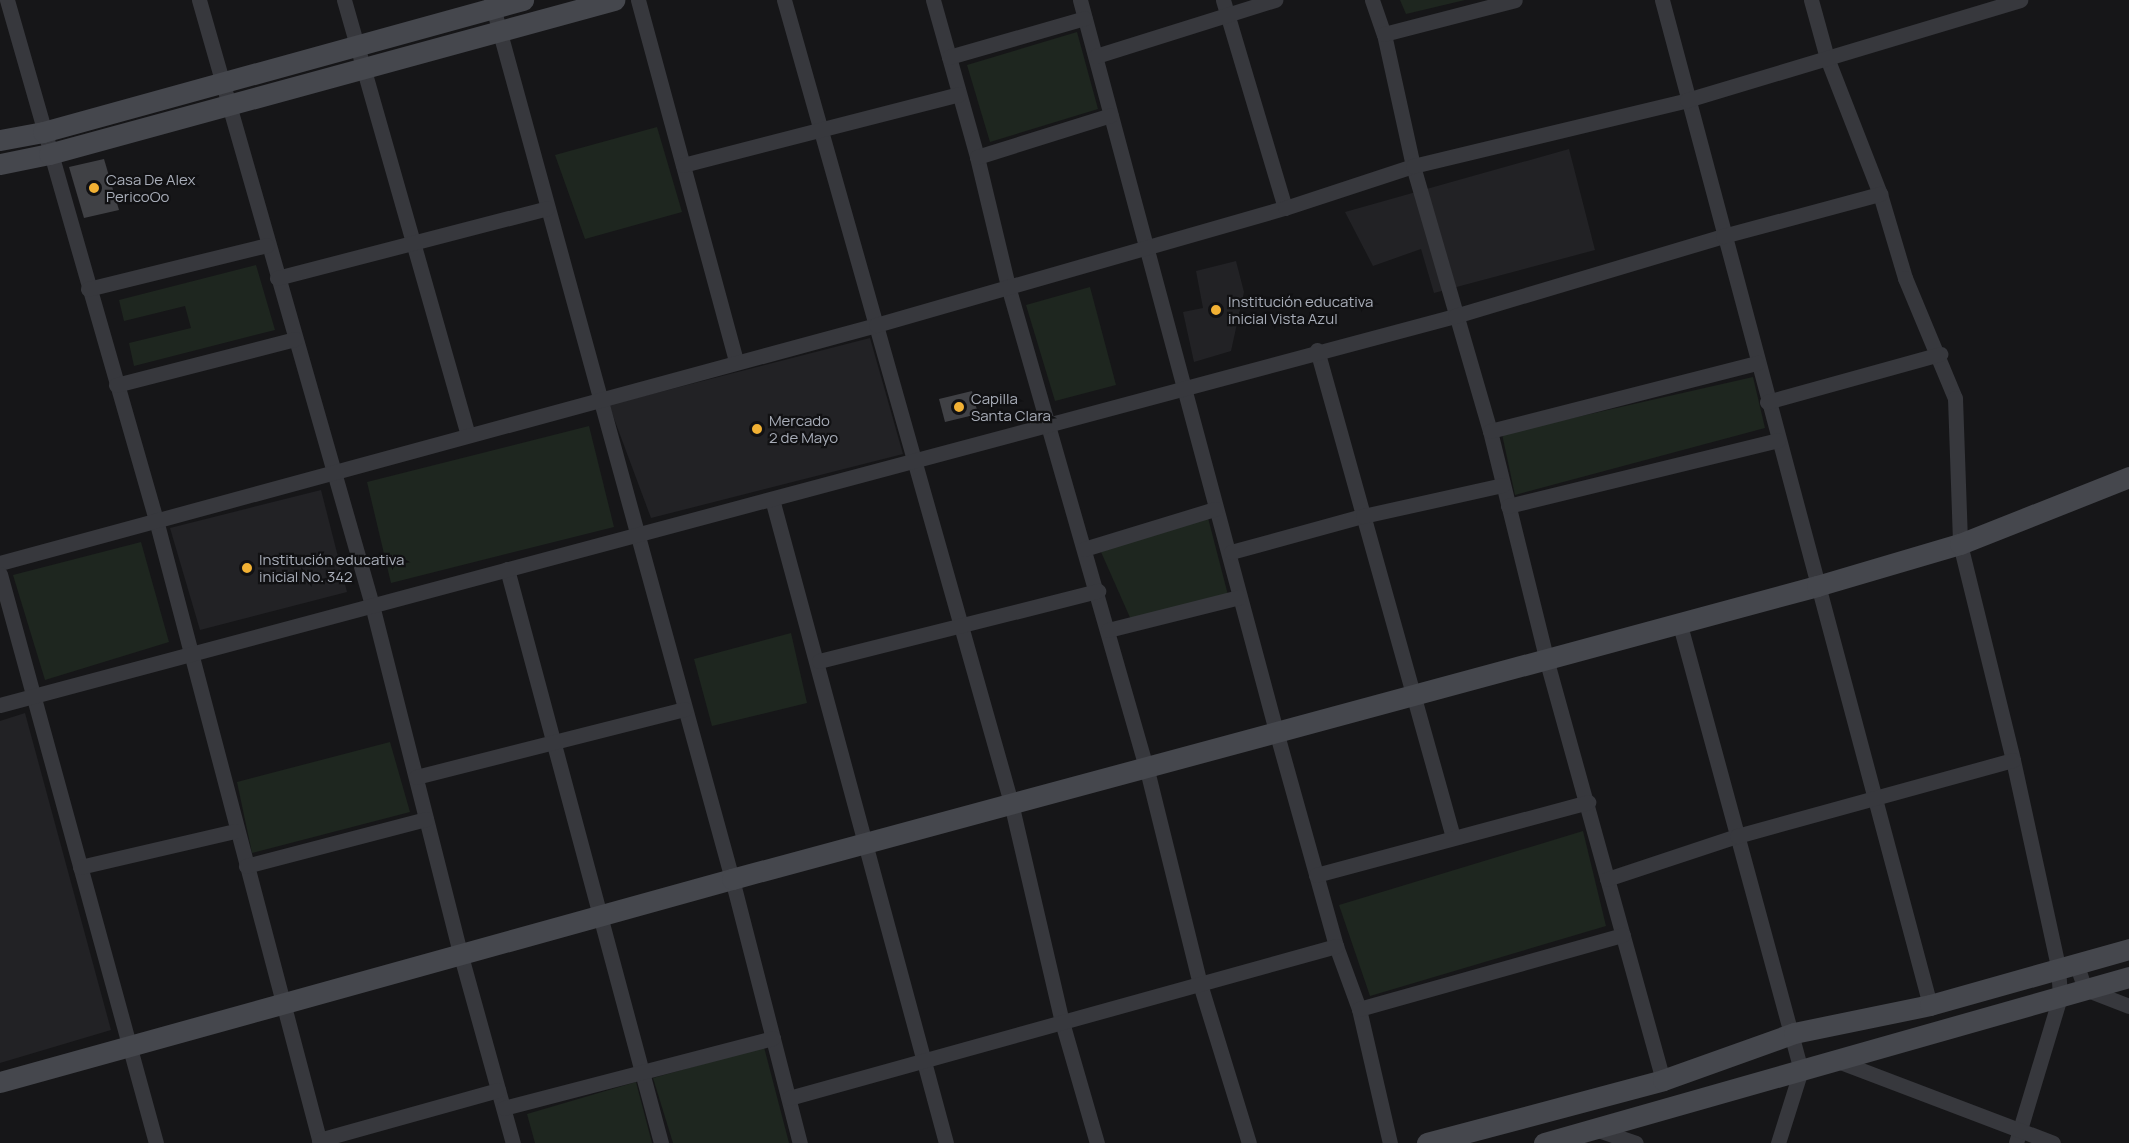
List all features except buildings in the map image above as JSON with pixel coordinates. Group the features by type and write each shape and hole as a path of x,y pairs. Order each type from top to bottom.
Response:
{"street":[{"path":"7,0 49,154 156,520 189,654 319,1142 498,1090"},
{"path":"199,0 226,106 372,605 461,956 513,1143"},
{"path":"344,0 468,435"},
{"path":"0,140 43,132 357,46 492,4 523,0"},
{"path":"0,164 49,154 614,0"},
{"path":"638,0 736,361"},
{"path":"783,0 1011,803 1062,1022 1097,1143"},
{"path":"933,0 977,157 1008,286 1047,425 1098,591 1146,766 1200,984 1249,1143"},
{"path":"1080,0 1215,509 1230,552 1239,597 1276,731 1336,946 1359,1009 1390,1143"},
{"path":"1096,56 1225,7 1275,0"},
{"path":"1371,0 1384,34 1413,166 1490,431 1547,662 1588,802 1663,1080"},
{"path":"1384,34 1515,0"},
{"path":"1662,0 1767,402 1818,586 1872,799 1930,1005"},
{"path":"1811,0 1827,58 1880,194 1905,278 1940,354 1955,398 1960,544 2013,760 2067,965 2085,989 2129,1006"},
{"path":"0,563 736,361 876,325 1285,208 1413,166 1687,100 2020,0"},
{"path":"492,4 598,399 732,879 800,1143"},
{"path":"1225,7 1285,208"},
{"path":"949,57 1085,18"},
{"path":"683,165 959,94"},
{"path":"977,157 1111,115"},
{"path":"0,705 914,461 1317,350 1455,316 1724,236 1880,194"},
{"path":"277,278 547,208"},
{"path":"88,289 267,245"},
{"path":"117,386 295,339"},
{"path":"1317,350 1411,696 1453,837"},
{"path":"1767,402 1940,354"},
{"path":"1490,431 1757,363"},
{"path":"1508,506 1778,440"},
{"path":"0,1082 1146,766 1547,662 1818,586 1960,544 2129,477"},
{"path":"1230,552 1363,516 1503,484"},
{"path":"772,499 819,661 864,843 925,1058 946,1143"},
{"path":"1084,549 1215,509"},
{"path":"507,569 598,916 661,1143"},
{"path":"0,574 156,1143"},
{"path":"819,661 962,628 1098,591"},
{"path":"1108,630 1239,597"},
{"path":"1680,625 1737,836 1794,1033 1802,1070 1778,1143"},
{"path":"416,777 685,710"},
{"path":"1607,879 1737,836 2013,760"},
{"path":"1316,875 1588,802"},
{"path":"246,866 426,819"},
{"path":"80,867 236,831"},
{"path":"1359,1009 1623,935"},
{"path":"789,1098 925,1058 1336,946"},
{"path":"1427,1143 1663,1080 1794,1033 1930,1005 2129,949"},
{"path":"2017,1138 2060,997 2067,965"},
{"path":"1544,1143 1572,1139 1595,1130 1835,1060 2129,977"},
{"path":"504,1108 773,1038"},
{"path":"1835,1060 2017,1138 2053,1143"},
{"path":"1595,1130 1636,1143"}],"shaded area":[{"path":"1400,0 1465,0 1406,14"},
{"path":"1077,32 1098,109 990,142 967,65"},
{"path":"657,127 682,212 585,239 555,155"},
{"path":"1569,149 1595,250 1434,293 1421,249 1373,266 1345,212"},
{"name":"Institución educativa inicial Vista Azul","path":"1236,261 1244,292 1231,351 1194,362 1183,312 1203,308 1196,271"},
{"path":"256,265 275,330 134,366 129,343 191,328 185,306 124,321 119,300"},
{"path":"1090,287 1116,385 1055,401 1026,305"},
{"name":"Mercado 2 de Mayo","path":"870,338 903,454 651,518 609,405"},
{"path":"1753,377 1765,428 1515,495 1502,434"},
{"path":"589,426 614,527 391,583 367,482"},
{"path":"321,490 347,592 200,630 170,528"},
{"path":"1207,514 1228,595 1132,622 1101,552"},
{"path":"141,542 169,642 45,680 13,575"},
{"path":"791,633 807,703 712,726 694,659"},
{"path":"25,713 111,1030 0,1063 0,721"},
{"path":"390,742 410,812 252,853 237,782"},
{"path":"1583,831 1606,926 1370,996 1339,905"},
{"path":"764,1047 789,1143 673,1143 653,1078"},
{"path":"636,1082 652,1143 535,1143 527,1114"}],"place":[{"name":"Casa De Alex PericoOo","path":"94,188"},
{"name":"Institución educativa inicial Vista Azul","path":"1216,310"},
{"name":"Capilla Santa Clara","path":"959,407"},
{"name":"Mercado 2 de Mayo","path":"757,429"},
{"name":"Institución educativa inicial No. 342","path":"247,568"}]}
